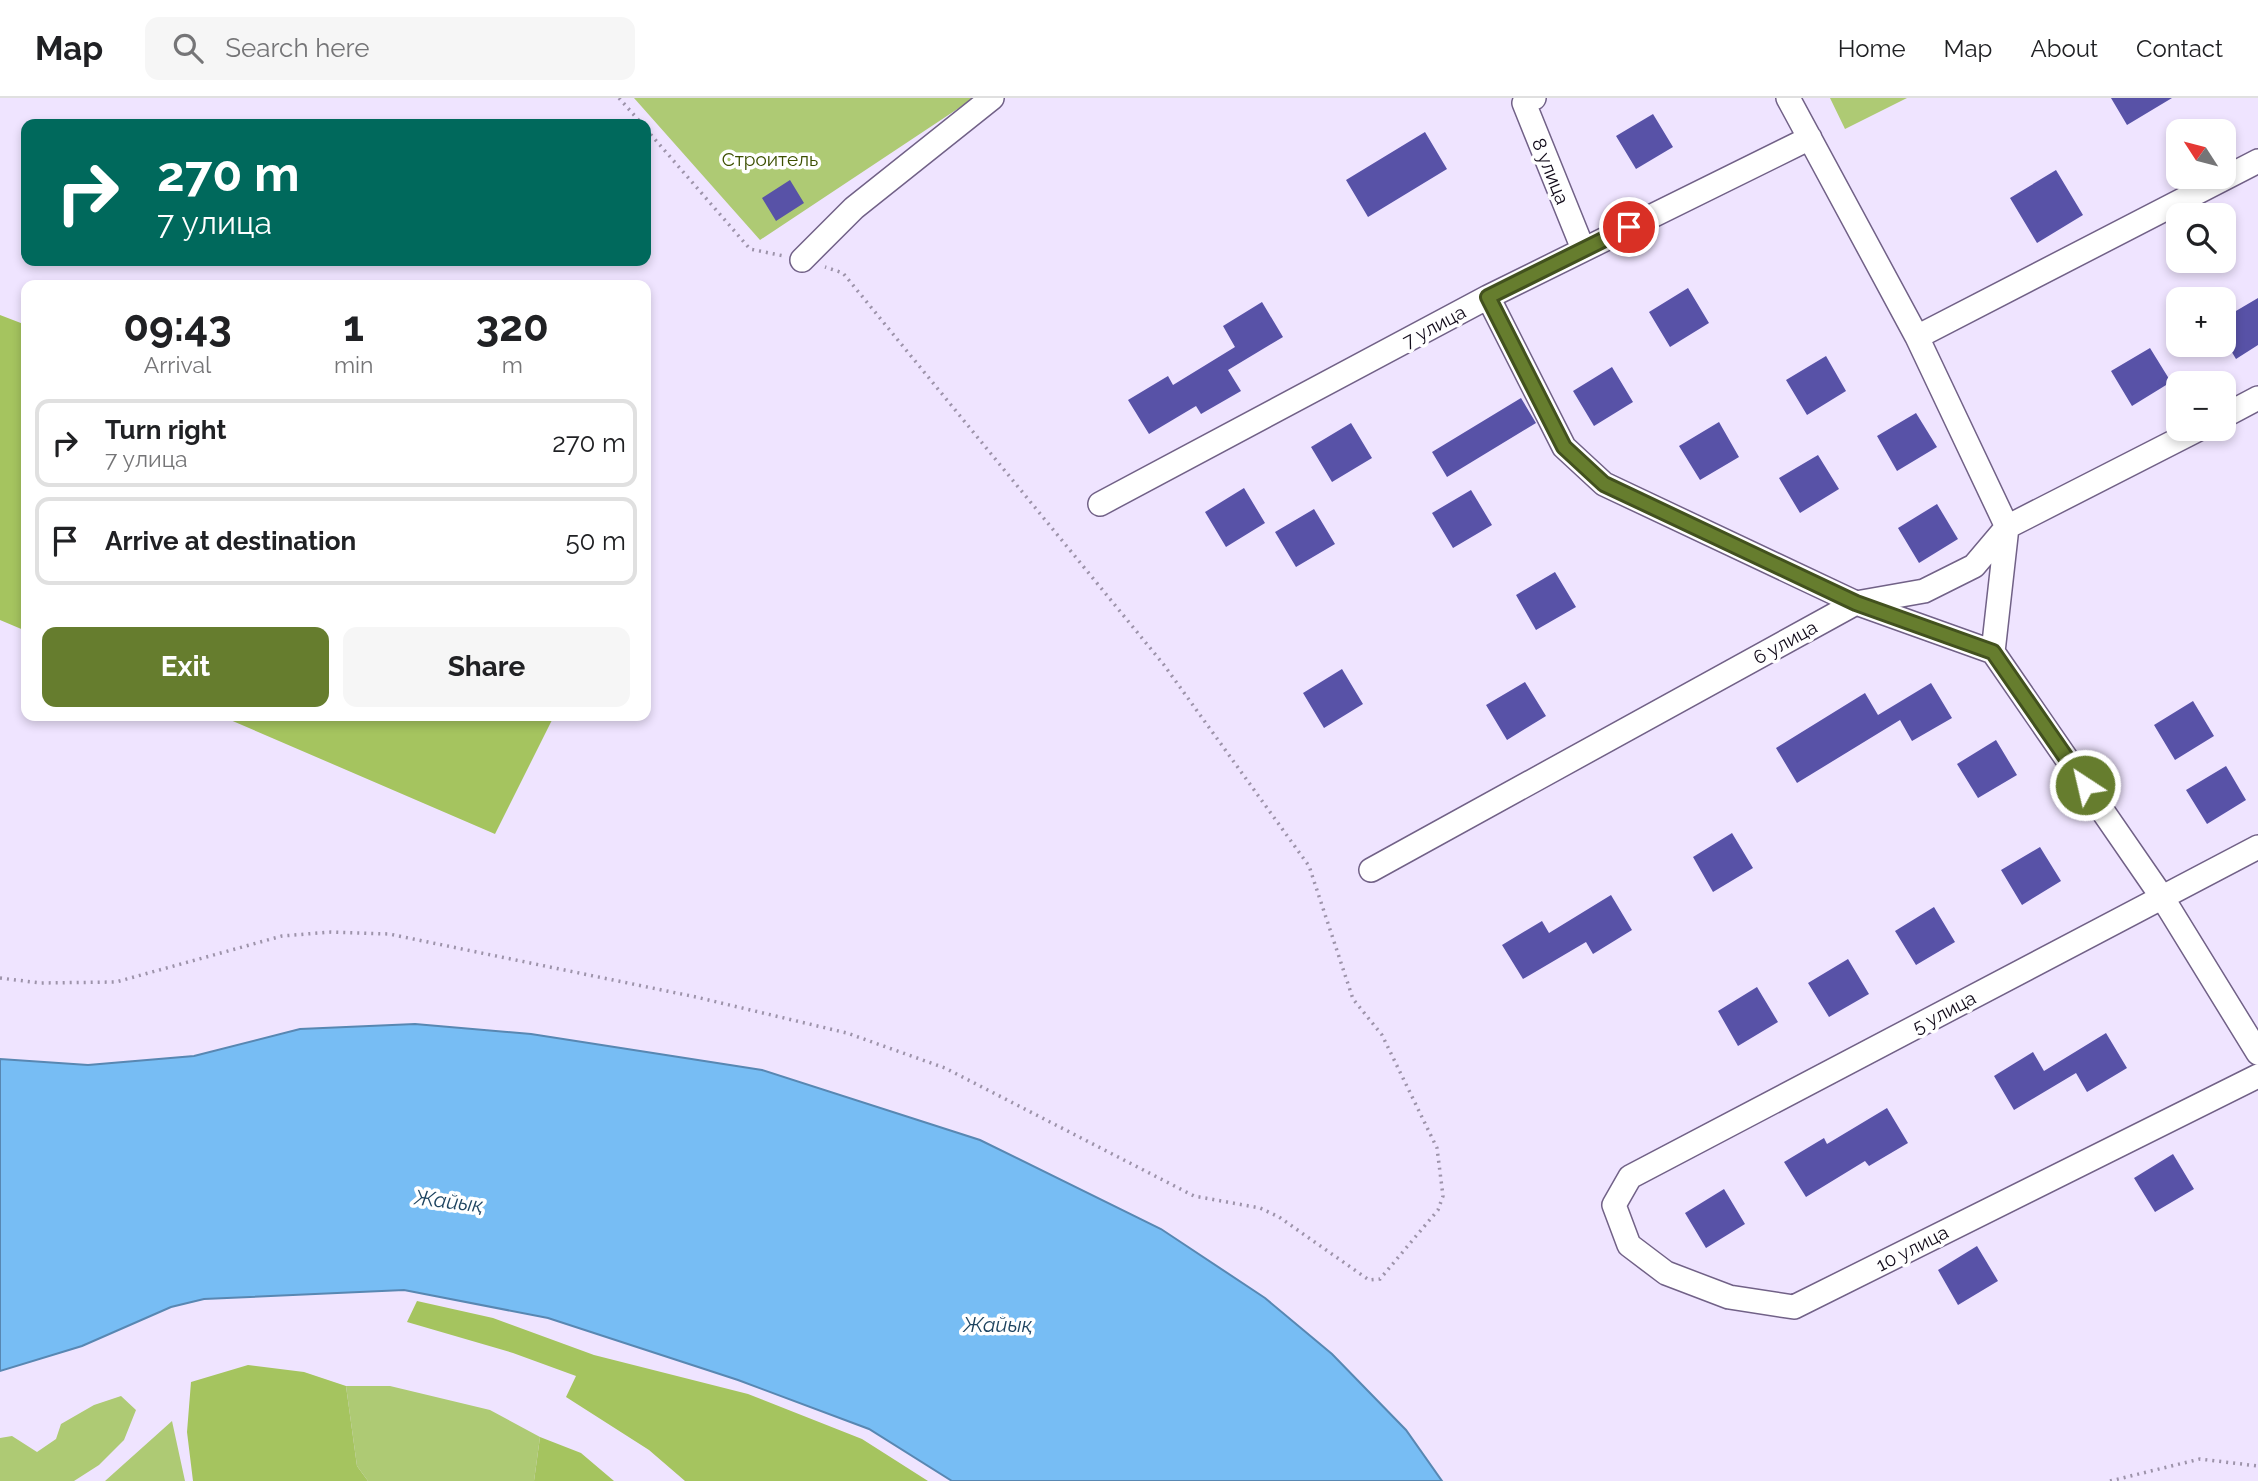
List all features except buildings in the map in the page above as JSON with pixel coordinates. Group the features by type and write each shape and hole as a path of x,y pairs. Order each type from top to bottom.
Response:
{"street":[{"path":"802,260 854,208 992,98"},
{"name":"8 улица","path":"1534,98 1524,103 1583,249"},
{"path":"1788,98 1917,337 2007,527 1993,652"},
{"name":"7 улица","path":"1100,504 1488,297 1810,138"},
{"path":"1917,337 2258,161"},
{"path":"1488,297 1564,447 1604,484 1856,603 1993,652 2162,897 2258,1053"},
{"path":"2236,410 2258,398"},
{"name":"6 улица","path":"1371,870 1856,603 1924,591 1974,566 2007,527 2175,441"},
{"name":"5 улица","path":"1630,1177 2258,847"},
{"name":"10 улица","path":"1630,1177 1614,1205 1629,1245 1666,1273 1729,1297 1794,1307 2258,1076"}],"path":[{"path":"619,98 638,119"},
{"path":"0,978 40,983 116,982 282,936 331,932 389,934 696,998 847,1033 945,1068 1194,1196 1260,1208 1279,1217 1369,1280 1380,1279 1438,1210 1443,1196 1437,1148 1382,1035 1353,999 1309,866 1164,665 843,272 751,249 651,135"},
{"path":"2110,1481 2200,1459 2258,1466"}],"green space":[{"name":"Строитель","path":"634,98 974,98 760,240"},
{"path":"1830,98 1907,98 1845,129"},
{"path":"0,315 21,323 21,629 0,620"},
{"path":"233,721 552,721 495,834"},
{"path":"417,1301 493,1318 594,1355 748,1394 862,1439 928,1481 685,1481 649,1450 566,1397 576,1376 513,1353 407,1322"},
{"path":"248,1365 304,1372 346,1386 357,1466 368,1481 193,1481 187,1432 191,1382"},
{"path":"346,1386 390,1386 490,1410 540,1437 534,1481 368,1481 357,1466"},
{"path":"121,1396 136,1410 124,1440 99,1465 74,1481 0,1481 0,1438 12,1436 37,1452 56,1439 61,1424 94,1405"},
{"path":"172,1421 185,1481 105,1481"},
{"path":"540,1437 581,1453 614,1481 534,1481"}],"water":[{"name":"Жайық","path":"415,1024 531,1034 762,1070 980,1140 1161,1229 1265,1298 1332,1354 1406,1430 1442,1481 952,1481 869,1429 738,1380 548,1318 404,1290 204,1299 171,1307 82,1346 0,1371 0,1059 88,1065 194,1056 300,1029"}],"route":[{"path":"1629,227 1488,297 1564,447 1604,484 1856,603 1993,652 2085,785"}]}
